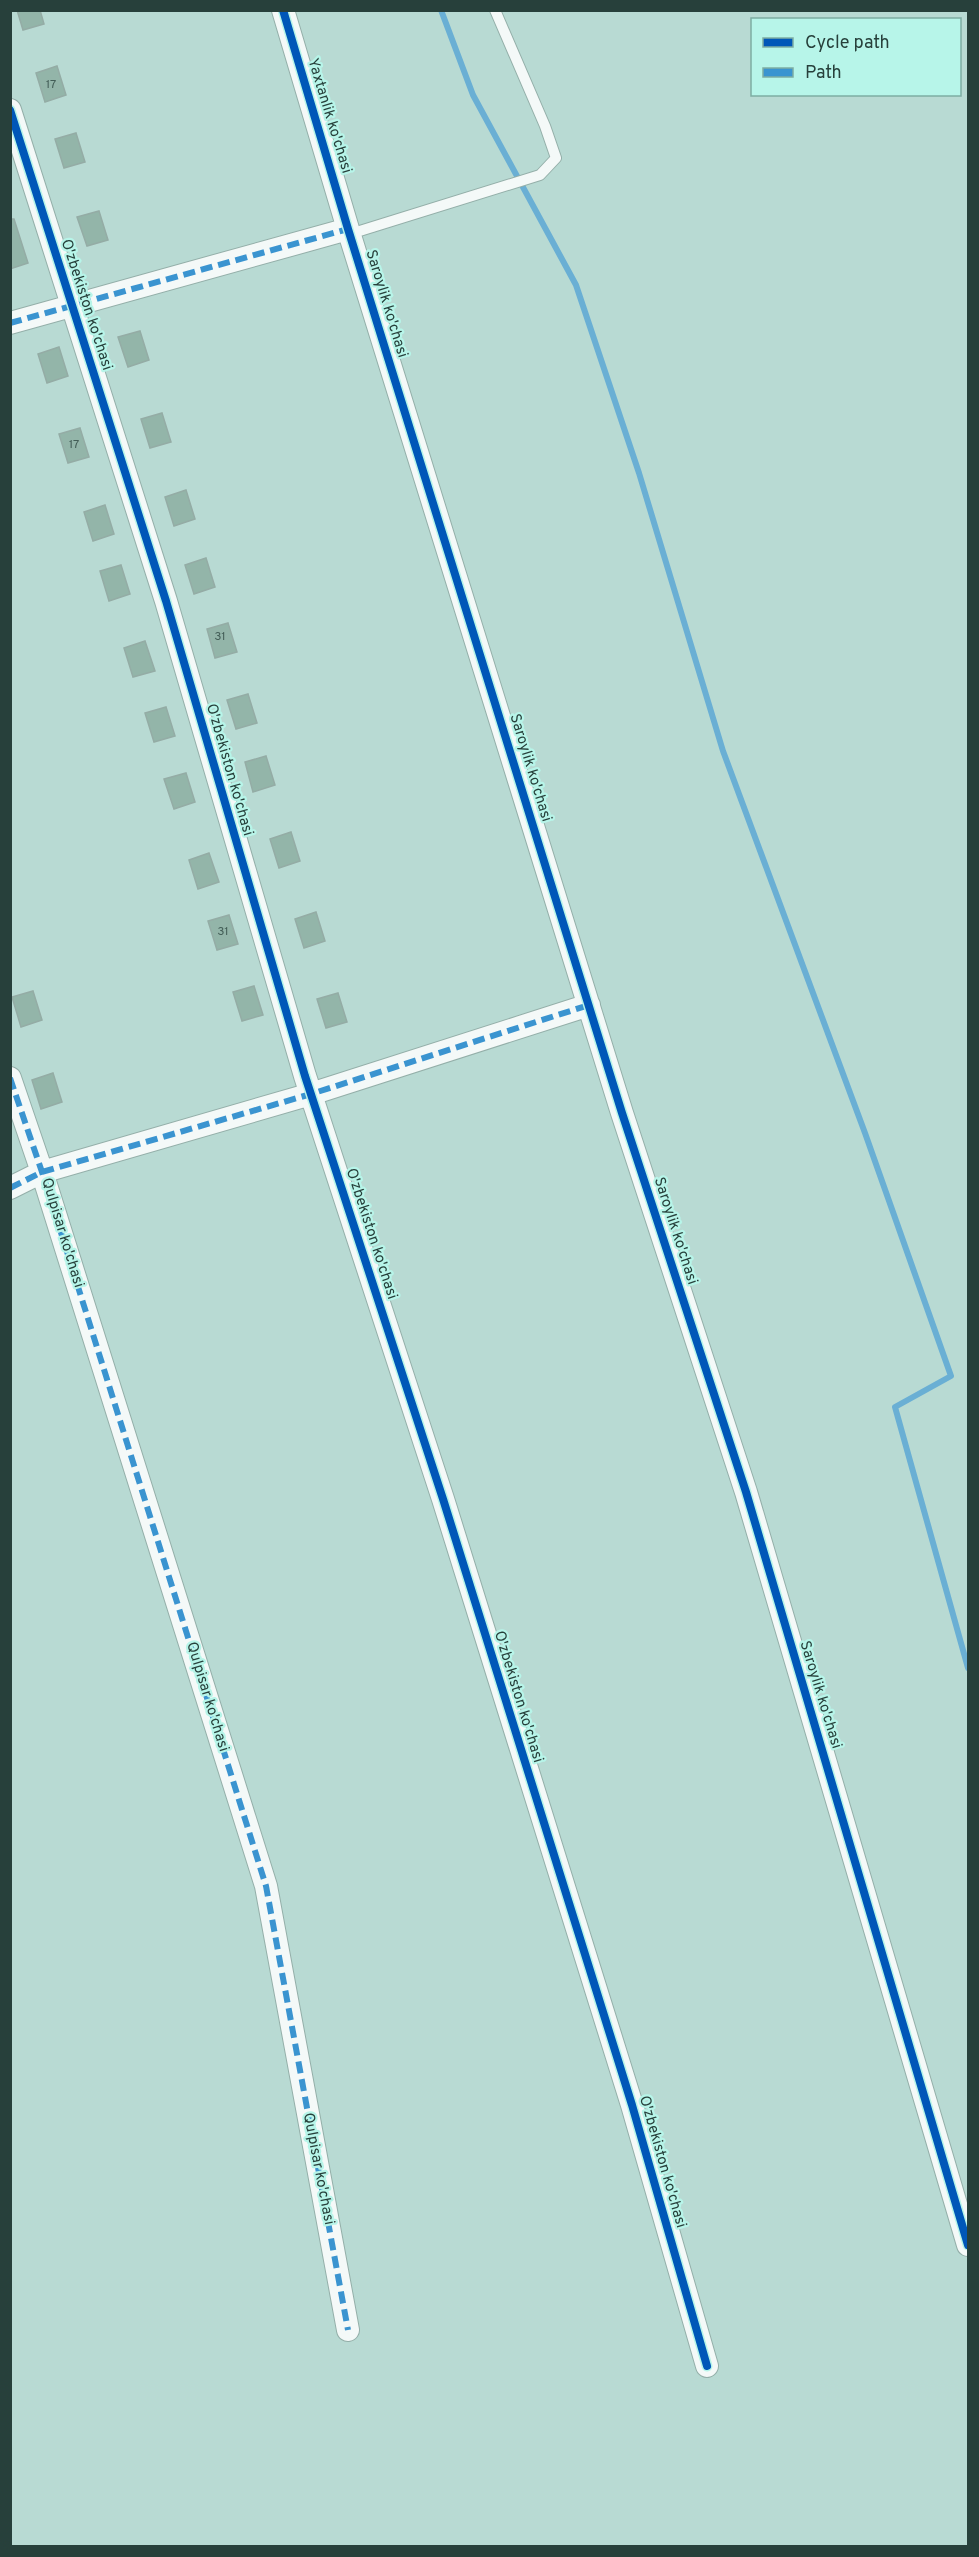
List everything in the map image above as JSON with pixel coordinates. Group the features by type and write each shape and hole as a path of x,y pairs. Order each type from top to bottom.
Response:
{"street":[{"name":"Yaxtanlik ko'chasi","path":"283,10 349,232"},
{"name":"O'zbekiston ko'chasi","path":"10,110 166,601 311,1094 443,1499 632,2104 707,2366"},
{"path":"10,323 349,232"},
{"name":"Saroylik ko'chasi","path":"349,232 589,1005 746,1492 969,2245"},
{"path":"10,1188 42,1172 311,1094 589,1005"},
{"name":"Qulpisar ko'chasi","path":"10,1078 42,1172 266,1886 348,2330"}],"lane":[{"path":"349,232 540,176 556,158 545,126 495,10"}],"building":[{"path":"17,10 40,10 44,24 23,30"},
{"path":"57,66 66,95 45,102 36,73"},
{"path":"76,133 85,162 64,168 55,139"},
{"path":"99,211 108,240 87,246 77,217"},
{"path":"10,219 14,219 28,263 10,269"},
{"path":"140,331 149,360 128,367 118,337"},
{"path":"59,347 68,376 47,383 38,354"},
{"path":"162,413 171,442 150,448 141,419"},
{"path":"80,428 89,457 68,463 59,434"},
{"path":"186,490 195,519 174,526 165,497"},
{"path":"105,505 114,534 93,541 84,512"},
{"path":"206,558 215,587 194,594 185,565"},
{"path":"121,565 130,594 109,601 100,571"},
{"path":"228,623 237,652 215,658 207,629"},
{"path":"145,641 155,671 133,677 124,648"},
{"path":"248,694 257,723 236,729 227,700"},
{"path":"166,707 175,736 154,742 145,713"},
{"path":"266,756 275,785 253,792 245,762"},
{"path":"186,773 195,802 174,809 164,779"},
{"path":"291,832 300,861 279,868 270,839"},
{"path":"209,853 219,882 198,889 189,860"},
{"path":"316,912 325,941 304,948 295,919"},
{"path":"229,915 238,944 217,950 208,921"},
{"path":"254,986 263,1015 242,1021 233,992"},
{"path":"33,991 42,1020 21,1027 12,997"},
{"path":"338,993 347,1022 326,1028 317,999"},
{"path":"53,1073 62,1102 41,1109 32,1080"}],"waterway":[{"path":"441,10 473,95 576,285 639,473 723,751 865,1133 951,1376 895,1407 968,1668"}],"marked path":[{"path":"10,323 348,229"},
{"path":"10,1188 42,1172 311,1094 589,1005"},
{"path":"10,1078 42,1172 266,1886 348,2330"}],"cycle path":[{"path":"283,10 348,229 622,1113 746,1492 968,2245"},
{"path":"10,110 166,601 305,1076 443,1499 632,2105 707,2366"}]}
